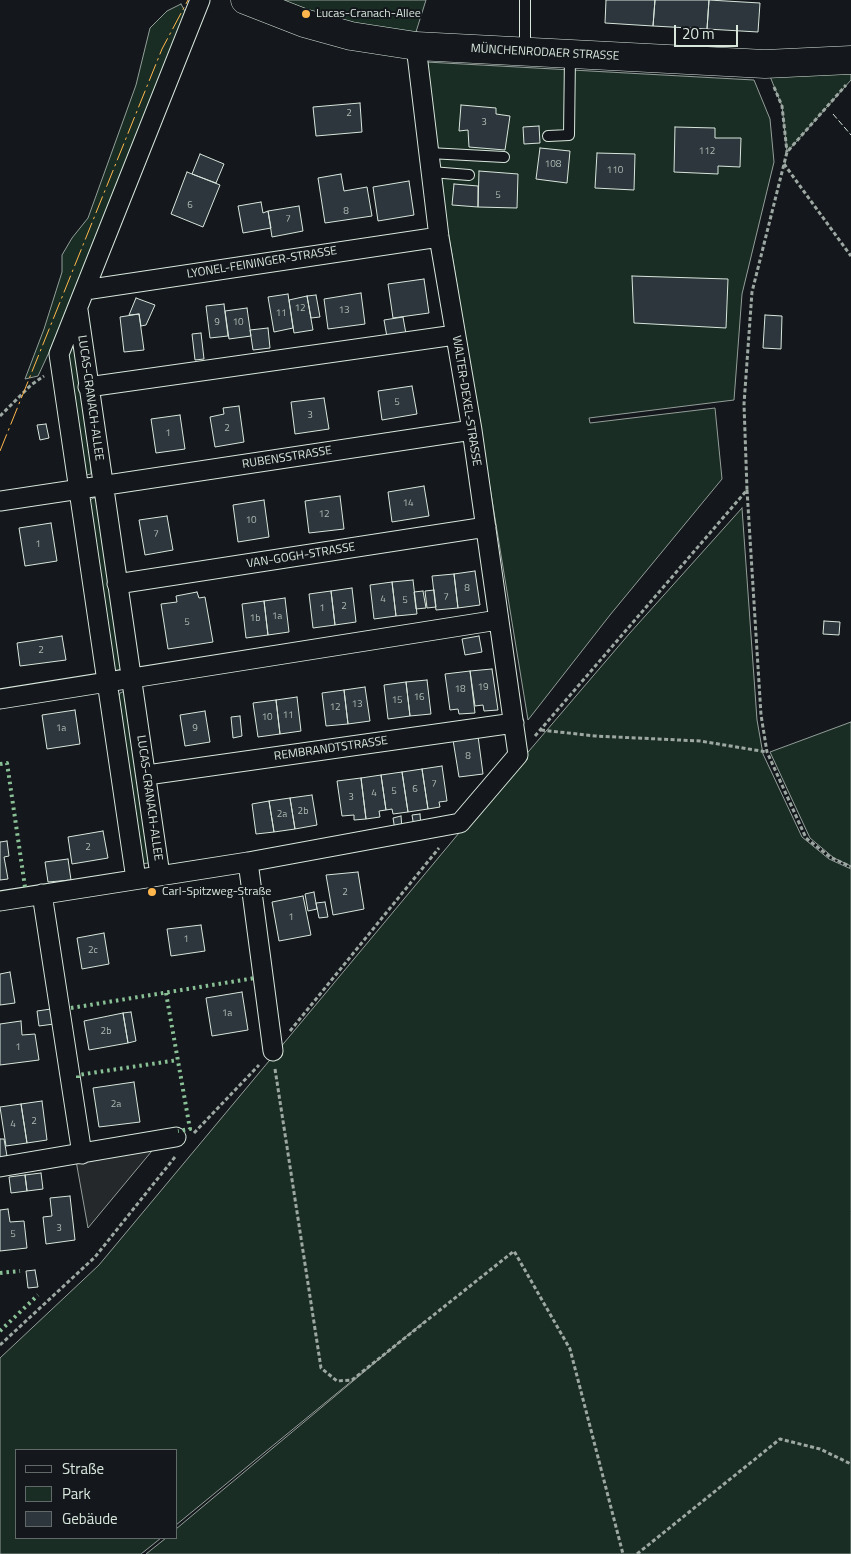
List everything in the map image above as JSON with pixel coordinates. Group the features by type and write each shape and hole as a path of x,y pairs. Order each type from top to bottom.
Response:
{"street":[{"name":"LUCAS-CRANACH-ALLEE","path":"78,309 160,875 136,879 60,354 200,0"},
{"name":"MÜNCHENRODAER STRASSE","path":"245,0 304,23 342,33 416,46 765,64 851,60"},
{"name":"WALTER-DEXEL-STRASSE","path":"416,46 439,237 472,430 518,756"},
{"name":"LYONEL-FEININGER-STRASSE","path":"85,290 439,237"},
{"path":"88,387 456,335"},
{"name":"RUBENSSTRASSE","path":"103,486 472,430"},
{"path":"0,501 103,486"},
{"name":"VAN-GOGH-STRASSE","path":"117,584 486,527"},
{"path":"0,699 498,620"},
{"name":"REMBRANDTSTRASSE","path":"147,775 514,723"},
{"path":"160,875 248,862 460,823 518,756"},
{"path":"248,862 272,1051"},
{"path":"0,900 136,879"},
{"path":"42,894 82,1154"},
{"path":"0,1167 82,1154 182,1142"}],"lane":[{"path":"524,52 525,0"},
{"path":"548,136 569,135 570,54"},
{"path":"429,152 504,157"},
{"path":"432,172 469,175"}],"path":[{"path":"765,64 782,106 787,152 752,292 744,404 747,490 761,715 767,752 806,838 830,857 851,867"},
{"path":"787,152 851,80"},
{"path":"784,164 851,256"},
{"path":"0,416 31,385 48,373 60,354"},
{"path":"518,756 747,490"},
{"path":"541,730 595,736 700,741 767,752"},
{"path":"0,1345 95,1257 182,1142 272,1051 460,823"},
{"path":"272,1051 321,1368 336,1381 352,1380 514,1251 570,1349 623,1554"},
{"path":"638,1554 780,1439 820,1449 851,1464"}],"green space":[{"path":"275,0 426,0 415,35 353,27"},
{"path":"181,4 186,13 58,333 38,376 25,379 44,329 62,272 62,255 72,238 88,218 136,85 150,28 167,11"},
{"path":"851,60 851,80 787,152 782,106 765,64"},
{"path":"426,62 754,80 770,119 774,162 742,294 734,400 589,418 590,423 715,408 722,479 610,615 528,720 440,182"},
{"path":"76,335 90,446 91,474 86,475 83,472 67,360"},
{"path":"97,498 122,668 114,673 89,501"},
{"path":"742,508 757,720 763,754 802,837 829,859 851,869 851,1554 146,1554 165,1539 178,1539 178,1527 425,1321 178,1523 178,1449 15,1449 15,1539 160,1539 141,1554 0,1554 0,1358 99,1265 464,827 629,634"},
{"path":"125,691 149,863 140,864 119,720 122,718 119,696 120,693"},
{"path":"851,722 851,866 834,858 810,838 770,752"}],"shaded area":[{"path":"161,1140 88,1228 75,1155"}],"building":[{"path":"606,0 655,0 653,26 605,23"},
{"path":"655,0 709,0 707,29 653,26"},
{"path":"709,0 760,3 758,32 707,29"},
{"path":"360,103 362,132 316,136 313,107"},
{"path":"461,105 496,108 496,114 510,116 505,150 469,147 468,130 459,131"},
{"path":"539,126 540,143 524,144 523,127"},
{"path":"675,127 715,128 715,138 741,138 740,167 718,166 718,174 674,172"},
{"path":"540,148 570,151 567,183 536,179"},
{"path":"597,153 635,154 634,190 595,188"},
{"path":"200,154 224,164 216,183 192,174"},
{"path":"479,171 518,174 517,208 478,207"},
{"path":"187,172 220,185 203,227 171,214"},
{"path":"341,174 344,191 367,187 372,216 325,223 318,178"},
{"path":"409,181 414,215 378,221 373,187"},
{"path":"454,184 478,186 478,207 452,205"},
{"path":"261,202 263,213 268,211 271,228 243,233 238,206"},
{"path":"299,206 303,231 272,237 268,211"},
{"path":"632,276 728,279 726,328 634,323"},
{"path":"424,279 429,313 393,318 388,284"},
{"path":"361,293 365,324 328,329 324,299"},
{"path":"288,294 293,328 274,332 268,297"},
{"path":"316,295 320,317 311,318 307,296"},
{"path":"307,296 313,330 294,333 289,300"},
{"path":"136,298 155,305 146,325 141,326 139,314 129,315"},
{"path":"224,304 228,336 210,338 206,306"},
{"path":"247,308 251,336 229,339 225,311"},
{"path":"139,314 144,350 124,352 120,317"},
{"path":"765,315 782,316 781,349 763,348"},
{"path":"403,317 406,334 387,337 384,320"},
{"path":"268,328 270,348 253,350 250,330"},
{"path":"201,333 204,359 195,360 192,334"},
{"path":"412,386 417,414 382,420 378,391"},
{"path":"324,398 329,429 295,434 291,402"},
{"path":"239,406 244,442 215,447 210,417 224,414 223,408"},
{"path":"180,415 185,449 156,453 151,419"},
{"path":"46,424 49,438 40,440 37,425"},
{"path":"424,486 429,516 392,522 388,492"},
{"path":"340,496 344,529 309,533 305,501"},
{"path":"264,500 269,537 238,542 233,505"},
{"path":"167,516 173,550 145,555 139,520"},
{"path":"51,523 57,561 25,566 19,528"},
{"path":"475,571 480,605 458,608 454,574"},
{"path":"454,574 458,608 436,610 432,576"},
{"path":"413,580 417,614 396,616 392,582"},
{"path":"392,582 396,616 374,619 370,585"},
{"path":"352,588 356,622 335,625 331,591"},
{"path":"434,590 436,607 427,608 425,591"},
{"path":"331,591 335,625 313,628 309,594"},
{"path":"423,591 426,608 416,609 414,592"},
{"path":"197,592 199,598 205,597 213,642 168,649 161,604 177,602 176,596"},
{"path":"285,598 289,632 268,635 264,601"},
{"path":"264,601 268,635 246,638 242,604"},
{"path":"824,621 840,622 839,635 823,634"},
{"path":"62,636 66,660 20,666 17,643"},
{"path":"479,636 482,652 465,655 462,639"},
{"path":"492,669 498,710 484,711 483,705 475,706 470,671"},
{"path":"470,671 475,713 459,714 458,709 450,710 445,674"},
{"path":"427,680 431,714 410,716 406,682"},
{"path":"406,682 410,716 388,719 384,685"},
{"path":"365,687 370,721 348,724 344,690"},
{"path":"344,690 348,724 326,726 322,693"},
{"path":"297,697 301,731 280,734 276,700"},
{"path":"276,700 280,734 258,737 253,703"},
{"path":"75,710 80,744 47,749 42,715"},
{"path":"205,711 210,742 185,746 180,715"},
{"path":"240,716 242,736 233,738 231,717"},
{"path":"478,736 483,774 459,777 453,740"},
{"path":"442,766 447,801 439,802 440,807 428,809 422,769"},
{"path":"422,769 428,809 408,812 402,772"},
{"path":"402,772 408,812 393,814 392,809 386,810 381,775"},
{"path":"381,775 386,810 379,811 380,817 366,819 361,778"},
{"path":"361,778 366,819 354,820 354,815 342,816 337,781"},
{"path":"312,795 317,825 295,829 290,798"},
{"path":"290,798 295,829 274,832 269,801"},
{"path":"269,801 274,832 256,834 252,804"},
{"path":"420,814 421,826 414,827 412,815"},
{"path":"401,816 402,829 395,830 393,818"},
{"path":"103,831 108,858 72,864 68,837"},
{"path":"7,841 9,856 4,857 8,879 0,880 0,842"},
{"path":"68,859 71,880 48,882 45,862"},
{"path":"358,872 364,909 333,915 326,875"},
{"path":"314,892 317,909 308,911 305,894"},
{"path":"303,896 311,935 279,941 272,902"},
{"path":"325,902 328,917 319,918 316,903"},
{"path":"201,925 205,951 171,956 167,929"},
{"path":"104,933 109,964 82,969 77,938"},
{"path":"10,972 15,1003 0,1005 0,974"},
{"path":"242,992 248,1030 212,1036 206,998"},
{"path":"51,1009 54,1024 39,1026 37,1011"},
{"path":"131,1012 136,1041 128,1043 123,1013"},
{"path":"123,1013 128,1043 89,1050 84,1021"},
{"path":"21,1021 22,1035 35,1034 39,1060 0,1065 0,1024"},
{"path":"134,1082 140,1122 99,1127 93,1088"},
{"path":"42,1101 47,1140 27,1143 21,1104"},
{"path":"21,1104 27,1143 6,1146 0,1107"},
{"path":"0,1139 4,1139 7,1156 0,1157"},
{"path":"41,1173 43,1189 27,1191 25,1175"},
{"path":"25,1175 27,1191 11,1193 9,1177"},
{"path":"70,1196 75,1240 46,1244 43,1217 52,1216 50,1198"},
{"path":"8,1209 10,1222 24,1221 27,1248 0,1251 0,1210"},
{"path":"35,1270 38,1287 28,1288 26,1271"}],"hedge":[{"path":"0,764 7,763 25,887"},
{"path":"71,1008 255,978"},
{"path":"166,993 190,1129 178,1131"},
{"path":"78,1078 78,1075 178,1060"},
{"path":"0,1273 20,1271"},
{"path":"0,1331 38,1295"}],"fence":[{"path":"833,114 851,135"}],"power":[{"path":"0,451 162,49 188,0"}],"place":[{"name":"Lucas-Cranach-Allee","path":"306,14"},
{"name":"Carl-Spitzweg-Straße","path":"152,892"}]}
